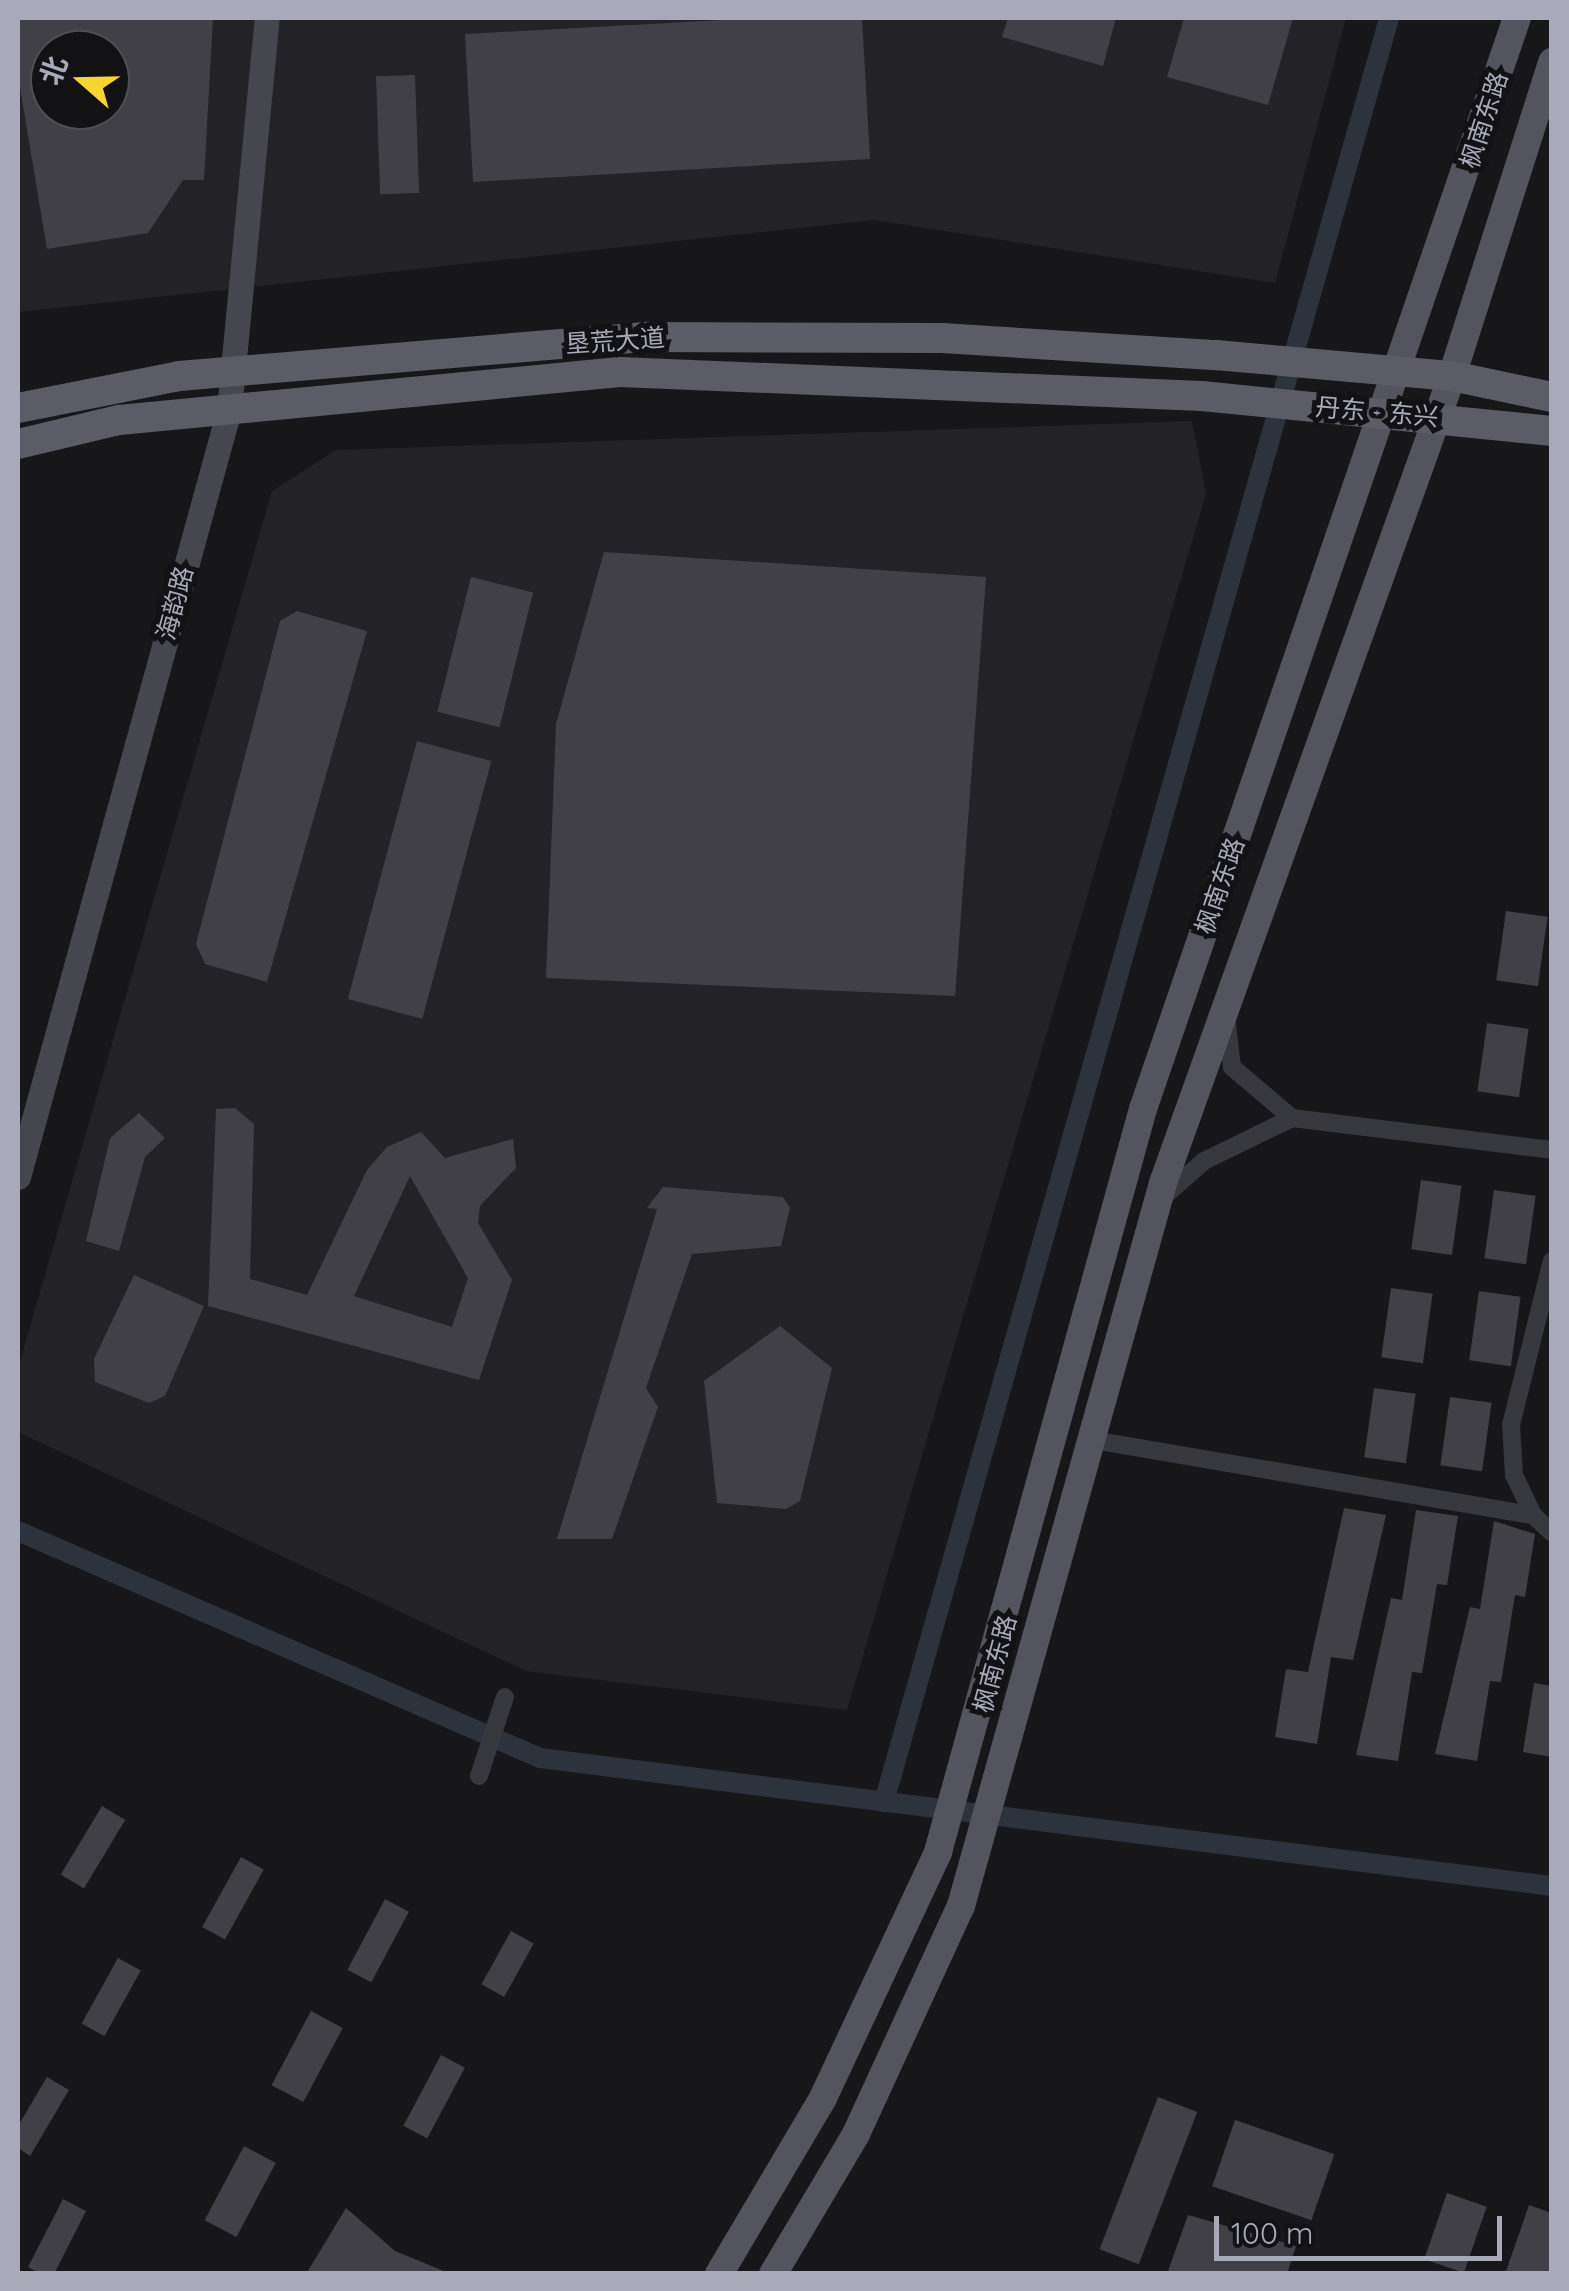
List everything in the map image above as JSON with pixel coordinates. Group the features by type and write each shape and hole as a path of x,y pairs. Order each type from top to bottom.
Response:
{"highway":[{"name":"垦荒大道","path":"18,408 233,373 648,337 942,338 1216,356"},
{"name":"丹东 - 东兴","path":"1216,356 1452,376 1552,396"},
{"name":"垦荒大道","path":"18,444 119,420 620,372 1202,396"},
{"name":"丹东 - 东兴","path":"1202,396 1437,416 1552,431"}],"main road":[{"name":"海韵路","path":"18,1177 229,410 266,18"},
{"name":"枫南东路","path":"719,2274 822,2098 938,1852 967,1768 1143,1109 1402,371 1517,18"},
{"name":"枫南东路","path":"773,2274 856,2134 976,1855 1002,1775 1156,1205 1224,1002 1452,376 1552,62"}],"street":[{"path":"1224,1002 1232,1067 1292,1118"},
{"path":"1156,1205 1204,1161 1292,1118 1552,1150"},
{"path":"1552,1261 1510,1426 1514,1475 1533,1515 1552,1534"},
{"path":"1094,1440 1533,1515"},
{"path":"479,1776 506,1697"}],"shaded area":[{"path":"18,18 1346,18 1275,283 874,220 18,312"},
{"path":"1192,421 1206,494 847,1710 526,1671 18,1432 18,1368 272,491 336,450"}],"building":[{"path":"18,18 213,18 204,180 183,180 148,233 47,249 18,76"},
{"path":"760,18 862,18 870,159 473,182 465,34"},
{"path":"1008,18 1116,18 1103,66 1002,37"},
{"path":"1184,18 1293,18 1268,105 1167,77"},
{"path":"415,75 419,193 380,194 376,76"},
{"path":"604,552 986,577 955,996 546,978 556,724"},
{"path":"471,577 533,592 499,727 437,712"},
{"path":"297,611 367,631 267,982 205,964 196,944 280,621"},
{"path":"417,741 491,761 422,1019 348,999"},
{"path":"1506,911 1548,917 1538,986 1496,980"},
{"path":"1487,1023 1529,1029 1519,1097 1477,1091"},
{"path":"235,1108 254,1124 250,1279 307,1295 367,1170 387,1147 421,1132 445,1158 513,1139 516,1168 480,1206 478,1223 512,1280 479,1380 208,1306 216,1109","holes":["410,1176 468,1278 452,1327 354,1296"]},
{"path":"139,1113 165,1138 145,1157 119,1251 86,1241 110,1138"},
{"path":"1421,1180 1462,1186 1452,1255 1411,1249"},
{"path":"663,1187 783,1197 790,1208 781,1246 692,1254 646,1388 658,1407 612,1539 557,1539 657,1209 647,1208"},
{"path":"1494,1190 1536,1196 1526,1264 1484,1258"},
{"path":"134,1275 204,1306 165,1396 149,1403 95,1382 94,1359"},
{"path":"1391,1288 1433,1294 1423,1363 1381,1357"},
{"path":"1479,1291 1521,1297 1511,1366 1469,1360"},
{"path":"780,1326 832,1368 800,1501 786,1509 717,1503 704,1381"},
{"path":"1374,1388 1416,1394 1406,1463 1364,1457"},
{"path":"1450,1397 1492,1403 1482,1471 1440,1465"},
{"path":"1344,1508 1386,1515 1353,1660 1331,1657 1317,1744 1275,1737 1286,1669 1308,1672"},
{"path":"1416,1510 1458,1516 1447,1585 1437,1584 1422,1673 1412,1672 1398,1761 1356,1755 1391,1598 1402,1600"},
{"path":"1494,1521 1535,1534 1525,1597 1515,1595 1501,1682 1490,1681 1477,1761 1435,1754 1470,1607 1480,1609"},
{"path":"1534,1683 1552,1686 1552,1757 1523,1752"},
{"path":"102,1806 125,1820 84,1888 61,1875"},
{"path":"241,1857 264,1870 225,1940 202,1927"},
{"path":"385,1899 409,1912 371,1982 347,1970"},
{"path":"511,1931 534,1944 504,1997 481,1984"},
{"path":"118,1958 141,1971 104,2036 82,2024"},
{"path":"311,2011 343,2028 303,2102 272,2085"},
{"path":"441,2055 465,2068 427,2138 403,2126"},
{"path":"47,2077 69,2090 30,2156 18,2148 18,2126"},
{"path":"1158,2097 1197,2112 1139,2264 1100,2249"},
{"path":"1235,2120 1334,2154 1311,2220 1212,2186"},
{"path":"244,2146 276,2163 236,2237 205,2220"},
{"path":"1447,2193 1487,2207 1464,2273 1424,2259"},
{"path":"63,2199 86,2211 54,2274 41,2274 28,2267"},
{"path":"1529,2205 1552,2213 1552,2274 1505,2274"},
{"path":"346,2208 395,2251 451,2274 306,2274"},
{"path":"1188,2215 1296,2246 1287,2274 1167,2274"}],"waterway":[{"path":"884,1802 1389,18"},
{"path":"18,1531 540,1758 1552,1886"}]}
